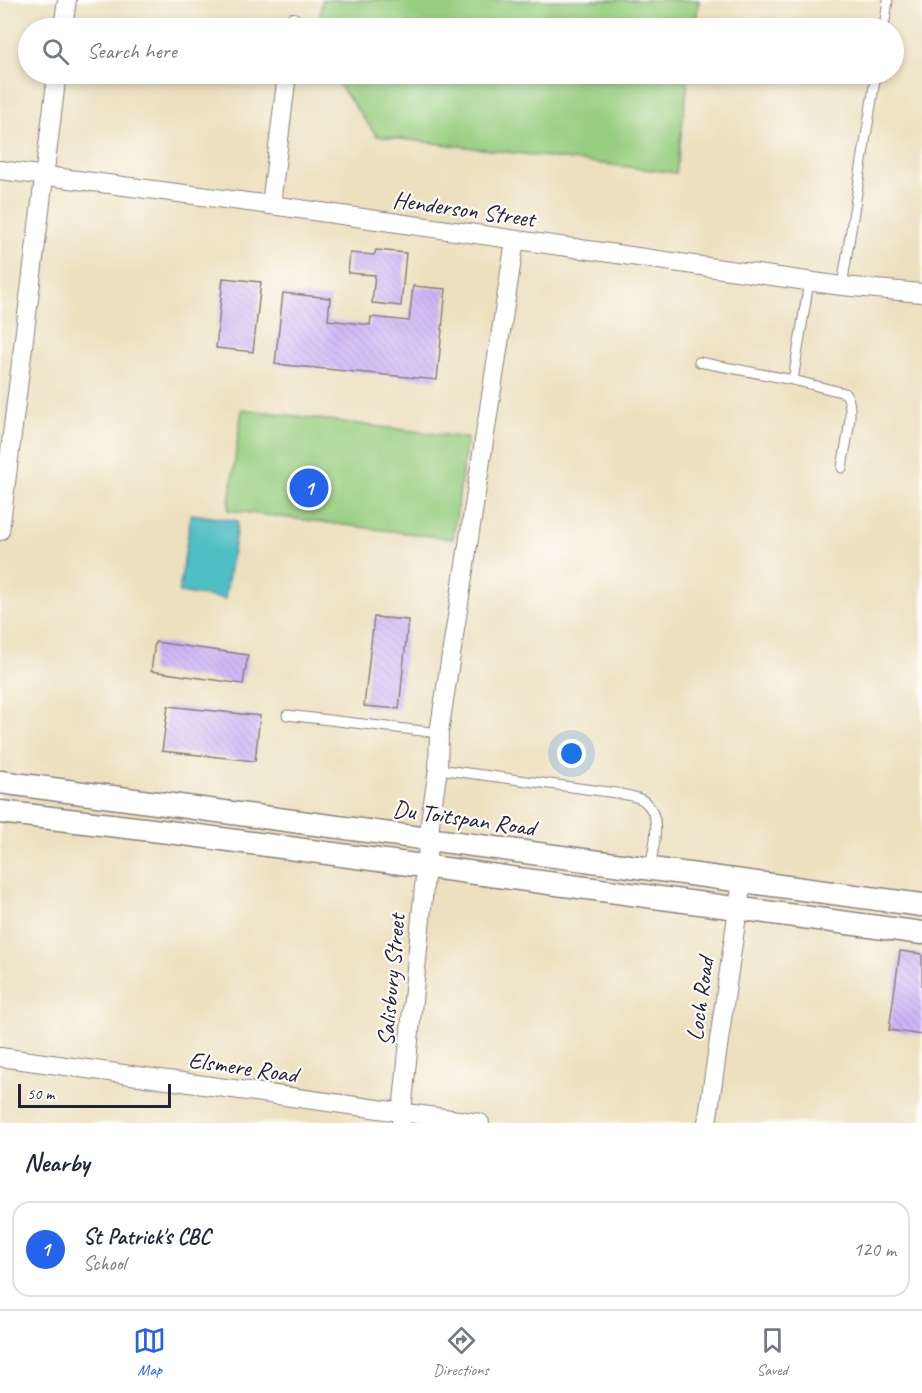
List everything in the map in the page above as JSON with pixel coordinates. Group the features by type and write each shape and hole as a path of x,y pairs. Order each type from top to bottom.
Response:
{"street":[{"path":"64,18 67,0"},
{"path":"0,531 56,84"},
{"path":"271,205 286,84"},
{"name":"Henderson Street","path":"0,170 271,205 809,282 922,293"},
{"name":"Salisbury Street","path":"402,1118 438,769 439,733 515,240"},
{"name":"Du Toitspan Road","path":"0,782 922,905"},
{"path":"0,812 169,832 922,933"},
{"name":"Loch Road","path":"707,1123 742,881"},
{"name":"Elsmere Road","path":"0,1057 402,1118 480,1123"}],"lane":[{"path":"885,18 888,0"},
{"path":"842,286 874,84"},
{"path":"793,380 809,282"},
{"path":"699,363 793,380 845,393 849,397 851,408 842,468"},
{"path":"287,715 439,733"},
{"path":"438,769 616,793 643,799 654,812 657,822 650,869"}],"green space":[{"path":"322,0 699,0 696,18 320,18"},
{"path":"338,84 688,84 676,173 377,136"},
{"path":"242,409 467,438 453,539 228,510"}],"water":[{"path":"191,514 238,521 225,599 179,592"}],"building":[{"path":"376,250 406,253 401,306 372,303 375,275 348,273 350,253 374,255"},
{"path":"223,278 261,282 253,352 216,348"},
{"path":"413,286 446,289 437,380 275,364 283,293 330,298 328,320 370,325 371,317 409,321"},
{"path":"374,617 408,620 399,709 364,706"},
{"path":"155,642 248,655 243,684 151,671"},
{"path":"168,706 260,716 255,761 162,751"},
{"path":"900,951 922,954 922,1035 889,1030"}],"place":[{"name":"St Patrick's CBC","path":"309,488"}]}
